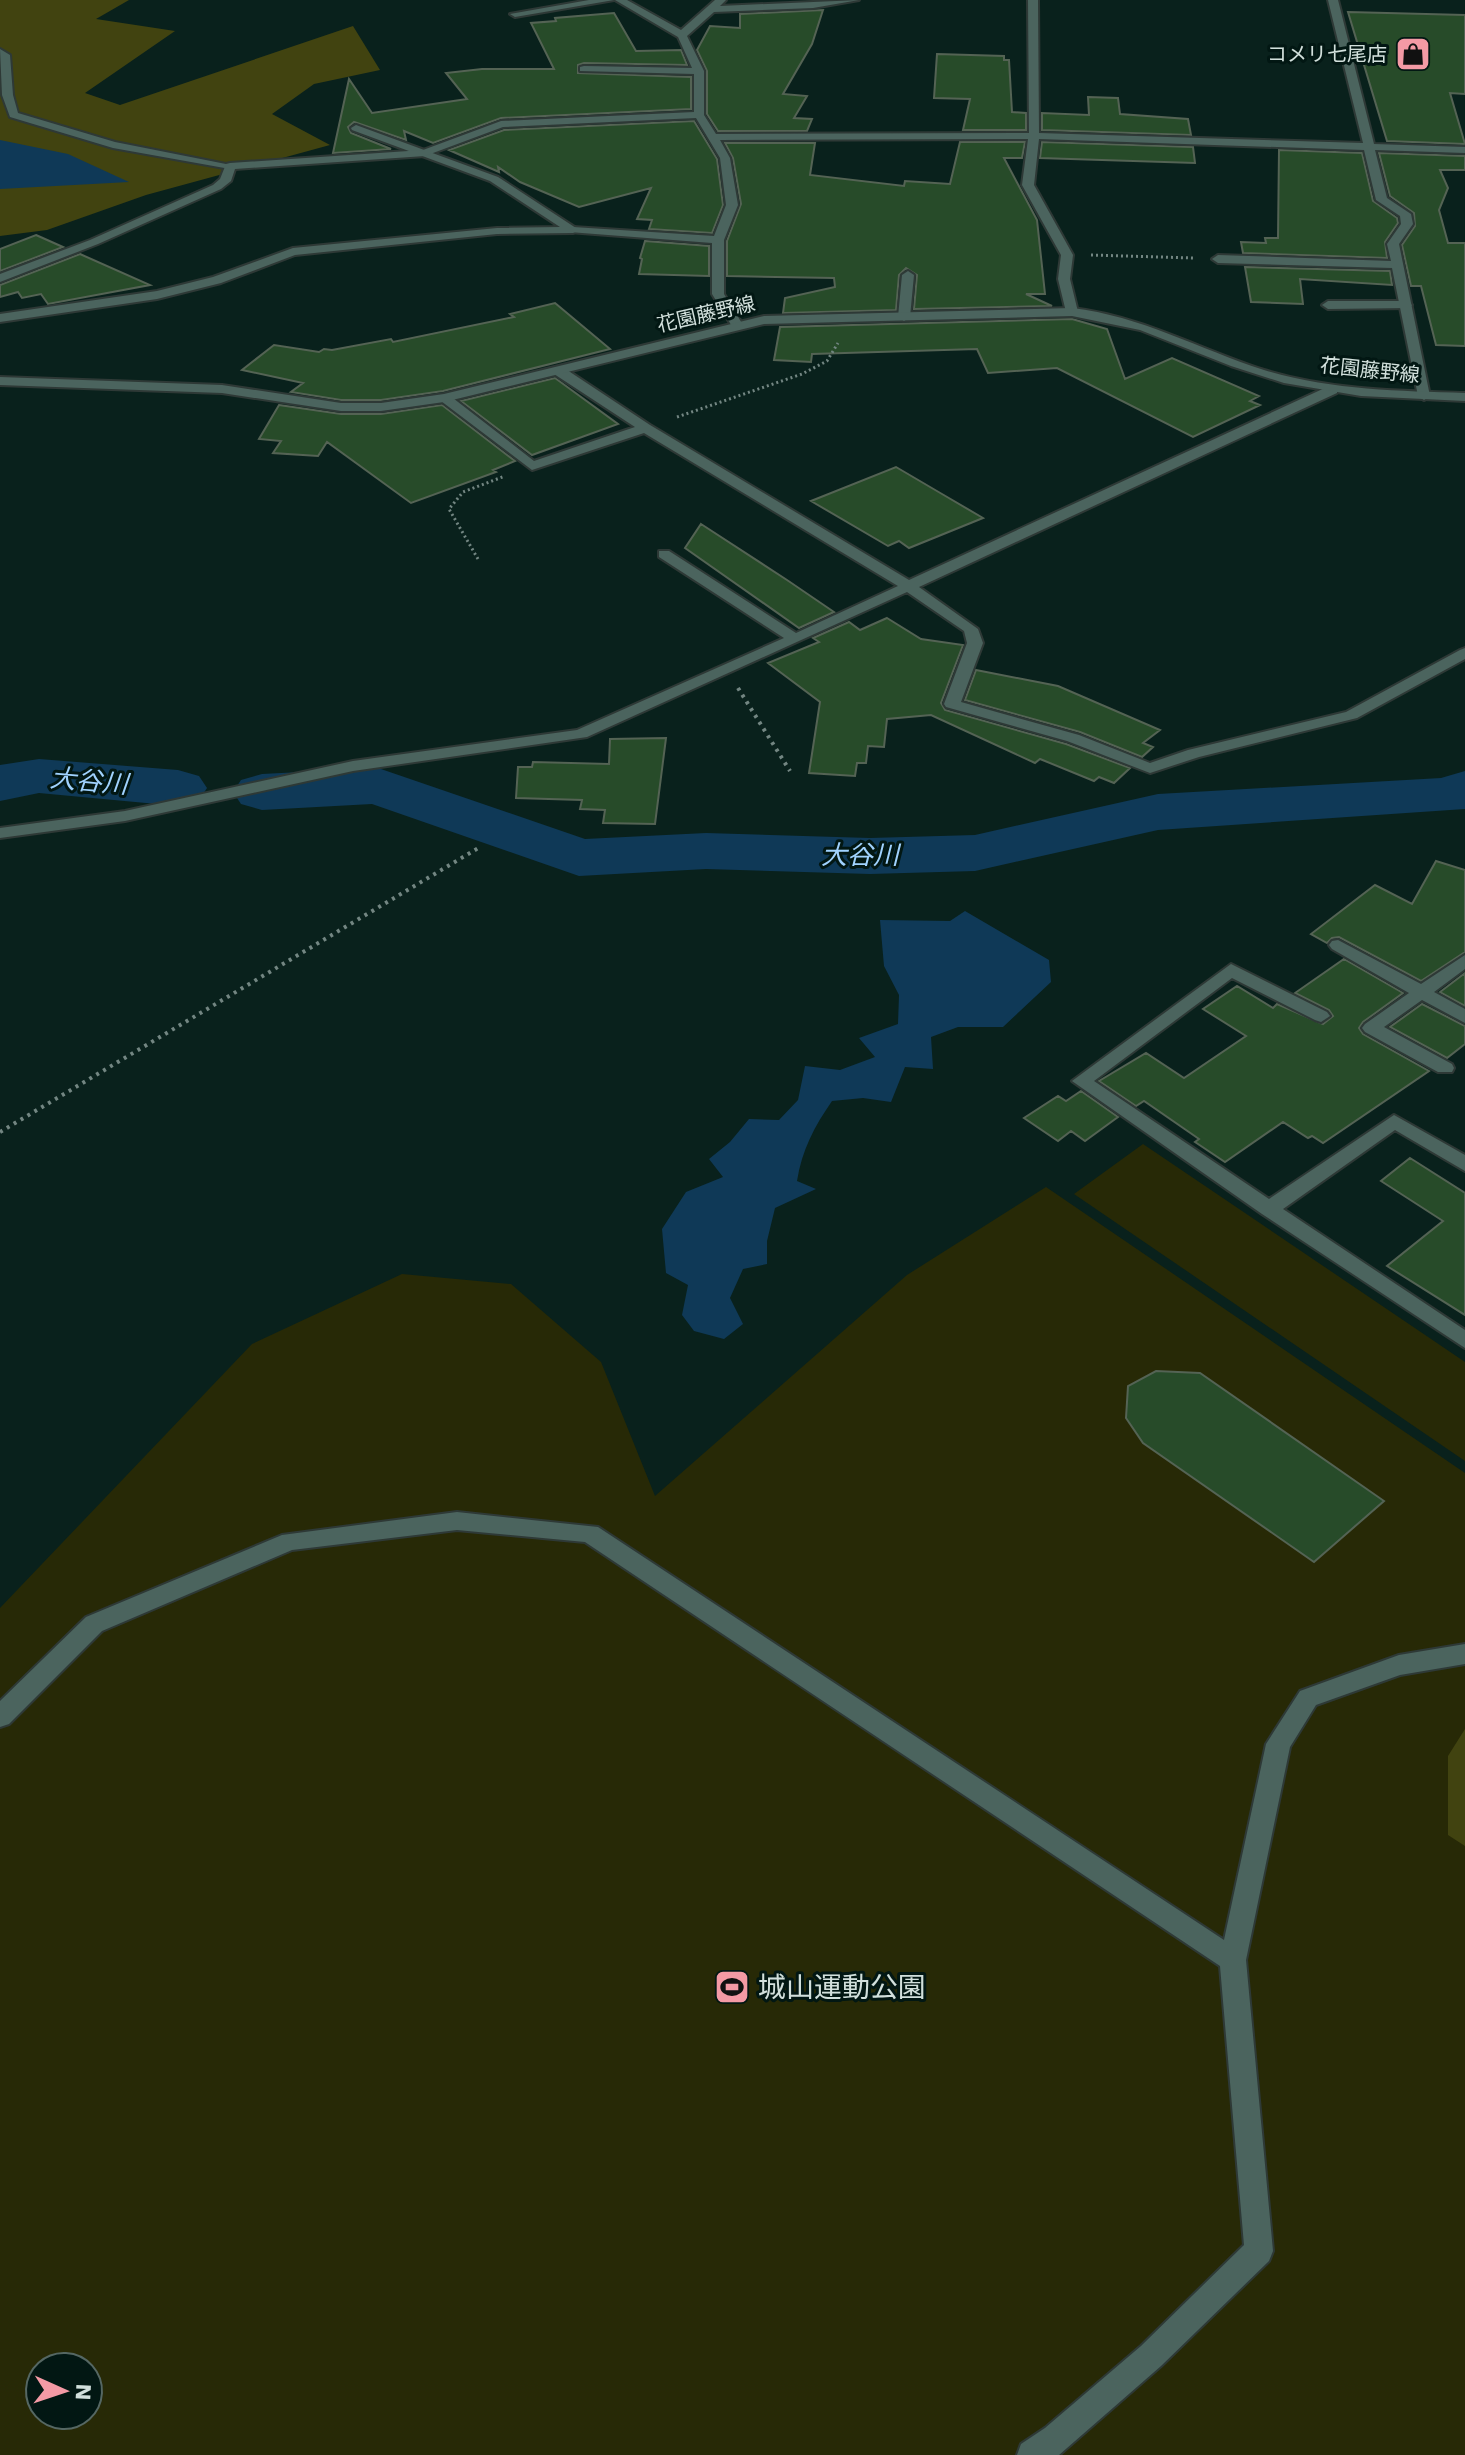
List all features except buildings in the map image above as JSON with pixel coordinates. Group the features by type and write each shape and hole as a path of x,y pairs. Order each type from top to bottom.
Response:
{"street":[{"path":"515,14 609,0"},
{"path":"620,0 682,35 699,71 699,115 725,158 732,205 718,240 718,294 737,325"},
{"path":"682,35 721,0"},
{"path":"712,9 854,0"},
{"path":"1033,0 1034,136 1028,185 1067,255 1064,279 1072,312"},
{"path":"1333,0 1382,200 1405,214 1407,224 1393,244 1424,396"},
{"path":"0,52 5,55 6,85 10,110 14,115 113,145 230,166 425,153 501,124 699,115"},
{"path":"584,69 699,71"},
{"path":"356,128 494,179 573,230"},
{"path":"713,137 1034,136 1465,150"},
{"path":"0,278 94,242 217,187 225,181 230,166"},
{"path":"0,318 157,295 217,280 293,252 497,231 573,230 718,240"},
{"path":"1218,259 1397,265"},
{"path":"904,317 908,275"},
{"path":"1328,305 1406,305"},
{"name":"花園藤野線","path":"0,381 222,389 341,407 381,407 444,398 764,320 1072,312 1116,317 1260,372 1332,390 1465,397"},
{"path":"559,371 645,428 907,585 971,629 975,643 952,704 1073,738 1150,768 1194,753 1351,715 1465,653"},
{"path":"0,833 125,816 353,766 581,734 727,670 1332,390"},
{"path":"444,398 532,466 645,428"},
{"path":"664,554 794,638"},
{"path":"1338,945 1465,1017"},
{"path":"1445,1068 1371,1028 1465,961"},
{"path":"1321,1016 1231,970 1081,1081 1465,1340"},
{"path":"1269,1209 1394,1121 1465,1164"},
{"path":"0,1717 94,1624 290,1541 457,1521 590,1533 1233,1960"},
{"path":"1032,2455 1056,2439 1151,2356 1259,2251 1233,1960 1278,1744 1308,1698 1399,1665 1465,1654"}],"path":[{"path":"1067,255 1218,259"},
{"path":"645,428 802,374 827,361 837,348 841,318"},
{"path":"478,559 449,509 463,492 532,466"},
{"path":"727,670 790,771"},
{"path":"0,1132 480,847"}],"green space":[{"path":"1143,1144 1465,1362 1465,1461 1074,1194"},
{"name":"城山運動公園","path":"1046,1187 1465,1473 1465,2455 0,2455 0,1608 252,1344 402,1274 511,1284 601,1362 655,1496 907,1275"}],"shaded area":[{"path":"0,0 129,0 96,19 175,31 85,93 120,105 353,26 380,70 314,84 272,114 330,145 146,195 47,230 0,236"},
{"path":"1465,1729 1465,1846 1448,1835 1448,1756"}],"water":[{"path":"0,140 68,154 129,182 0,189"},
{"path":"965,911 1049,960 1051,982 1003,1027 958,1027 931,1037 933,1069 905,1067 891,1102 863,1098 832,1101 810,1139 797,1181 816,1189 775,1208 767,1241 767,1264 743,1269 730,1298 743,1324 724,1339 694,1331 682,1315 688,1285 666,1273 662,1229 686,1192 723,1177 709,1159 730,1142 749,1119 779,1120 798,1100 805,1066 840,1070 875,1057 859,1038 898,1024 899,995 884,966 880,920 950,921"}],"waterway":[{"name":"大谷川","path":"0,783 39,776 178,788"},
{"name":"大谷川","path":"262,792 378,786 579,858 706,851 870,856 975,853 1158,812 1452,795 1465,789"}],"place":[{"name":"コメリ七尾店","path":"1413,54"},
{"name":"城山運動公園","path":"732,1987"}]}
